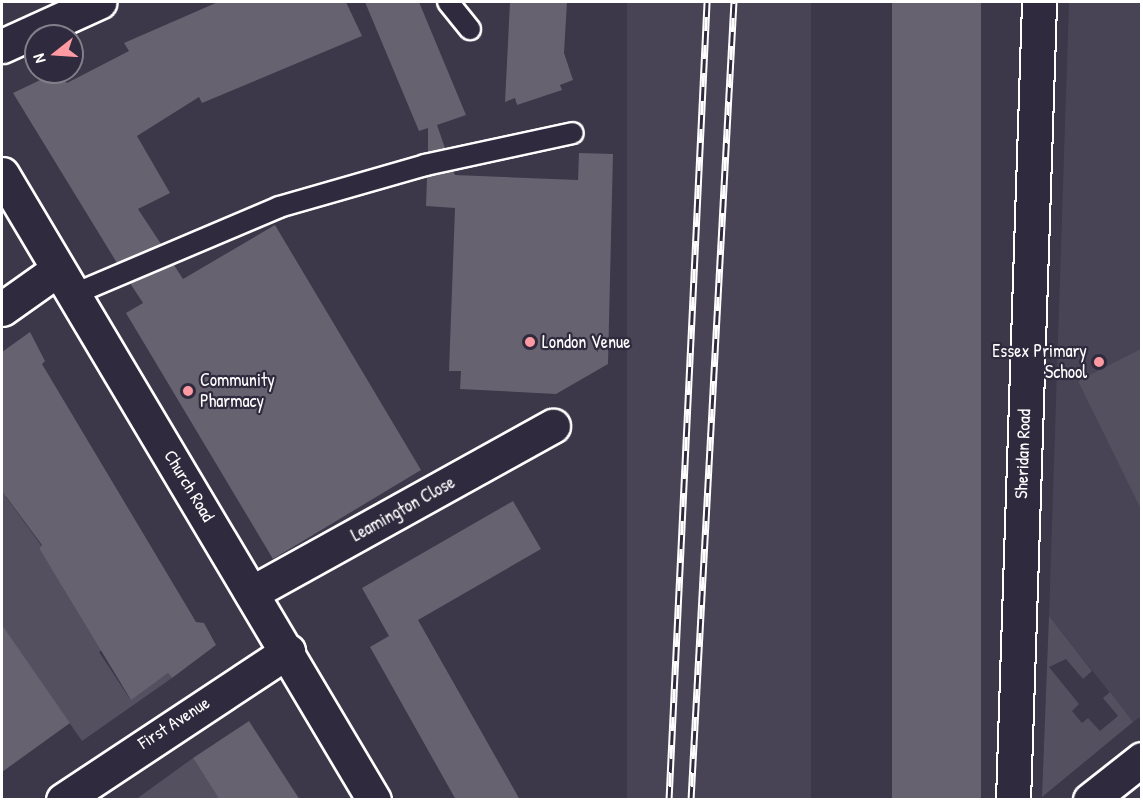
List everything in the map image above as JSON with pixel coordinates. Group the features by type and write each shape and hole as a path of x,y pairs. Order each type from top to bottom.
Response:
{"street":[{"path":"2,46 99,2"},
{"name":"Sheridan Road","path":"1013,800 1039,2"},
{"name":"Church Road","path":"2,174 64,283 253,592 374,800"},
{"path":"2,309 64,283"},
{"name":"Leamington Close","path":"253,592 553,426"},
{"name":"First Avenue","path":"63,800 288,651"},
{"path":"1090,800 1142,759"}],"lane":[{"path":"448,2 470,29"},
{"path":"64,283 279,207 425,165 573,133"}],"shaded area":[{"path":"627,2 811,2 811,800 627,800"},
{"name":"Essex Primary School","path":"1069,2 1141,2 1141,716 1133,722 1049,616"},
{"path":"1141,349 1141,509 1078,381"},
{"path":"2,482 10,493 6,497 41,545 39,548 103,649 99,652 130,699 168,673 172,678 82,741 14,643 2,652"},
{"path":"1049,616 1092,671 1083,679 1066,659 1049,667 1079,704 1072,711 1082,723 1088,718 1100,731 1118,716 1103,698 1110,692 1133,722 1042,797"},
{"path":"193,758 220,799 135,800"}],"building":[{"path":"218,2 346,2 362,36 202,103 199,97 137,136 170,193 138,209 161,244 117,263 13,93 32,84 84,84 84,74 129,51 124,43"},
{"path":"365,2 419,2 466,115 437,125 445,148 428,152 428,128 419,131"},
{"path":"510,2 567,2 564,53 573,80 560,85 562,90 517,105 515,98 505,102"},
{"path":"892,2 981,2 981,800 892,800"},
{"path":"579,153 613,154 608,364 556,394 460,389 461,371 449,371 455,208 426,206 427,177 453,171 455,175 578,180"},
{"path":"275,225 421,470 273,559 126,313 143,303 130,283 174,265 183,279"},
{"path":"30,332 45,361 42,364 196,622 204,623 216,645 172,678 168,673 131,700 39,548 42,545 2,491 2,352"},
{"path":"513,501 541,549 418,620 520,800 456,800 370,647 389,636 362,588"},
{"path":"2,625 70,723 2,772"},
{"path":"249,721 300,800 220,800 193,758"}],"railway":[{"path":"669,800 707,2"},
{"path":"691,800 734,2"}],"place":[{"name":"London Venue","path":"530,342"},
{"name":"Essex Primary School","path":"1099,362"},
{"name":"Community Pharmacy","path":"188,391"}]}
